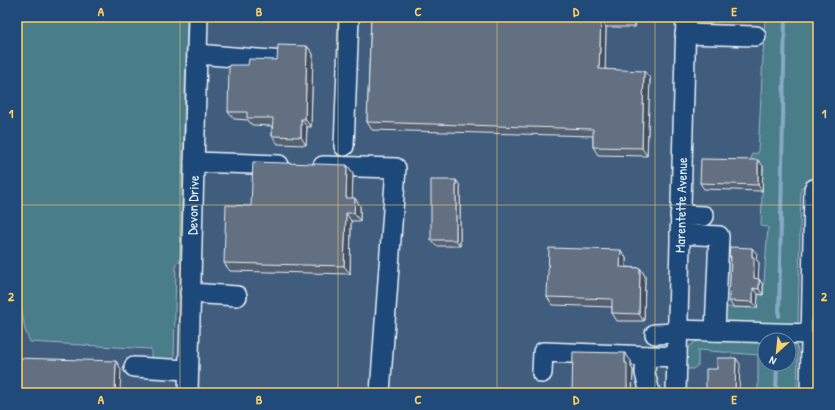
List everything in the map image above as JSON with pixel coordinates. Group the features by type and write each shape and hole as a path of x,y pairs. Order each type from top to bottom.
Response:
{"street":[{"name":"Devon Drive","path":"188,393 198,17"},
{"path":"344,146 348,17"},
{"path":"685,25 756,36"},
{"name":"Marentette Avenue","path":"682,381 677,357 677,332 685,25"},
{"path":"197,54 283,61"},
{"path":"194,162 396,168 380,393"},
{"path":"810,393 814,189 818,188"},
{"path":"680,215 704,216"},
{"path":"680,234 719,236 715,331"},
{"path":"190,294 237,296"},
{"path":"655,334 715,331 810,334"},
{"path":"542,373 543,352 677,357"},
{"path":"646,356 645,373 650,393"},
{"path":"134,367 188,370"}],"shaded area":[{"path":"17,17 679,17 670,393 17,393"},
{"path":"693,17 818,17 818,393 683,393"}],"green space":[{"path":"17,17 187,17 180,262 176,263 174,360 151,362 151,349 30,342 25,330 19,294 17,294"},
{"path":"693,17 712,17 711,29 703,29 693,23"},
{"path":"765,17 818,17 818,181 801,188 798,324 722,323 723,307 757,308 758,294 763,294 768,227 761,226 763,167 750,166 752,154 758,153"},
{"path":"705,338 757,340 757,355 698,350 698,365 693,369 684,369 685,352 695,342"},
{"path":"797,348 798,350 797,393 758,393 758,372 797,372"}],"building":[{"path":"371,17 630,17 630,20 601,19 599,69 644,71 642,148 593,147 593,129 367,122"},
{"path":"278,45 307,46 305,119 301,119 301,137 272,136 273,118 247,118 247,112 228,112 229,65 248,65 249,59 277,60"},
{"path":"701,159 758,160 758,185 700,183"},
{"path":"253,162 347,165 346,198 355,198 354,213 346,213 344,266 224,263 226,205 251,206"},
{"path":"431,180 456,180 456,240 431,240"},
{"path":"730,247 752,248 752,257 754,257 754,278 759,279 759,289 753,288 753,302 729,301"},
{"path":"549,248 621,250 620,267 640,268 639,314 612,313 612,299 547,297"},
{"path":"812,320 818,321 818,393 816,393 817,332 812,332"},
{"path":"573,352 625,353 625,363 627,363 627,389 624,389 624,393 572,393"},
{"path":"17,358 116,361 115,393 17,393"},
{"path":"717,358 736,358 735,393 706,393 706,369 717,369"}],"waterway":[{"path":"779,316 785,17"},
{"path":"776,393 777,372"}]}
